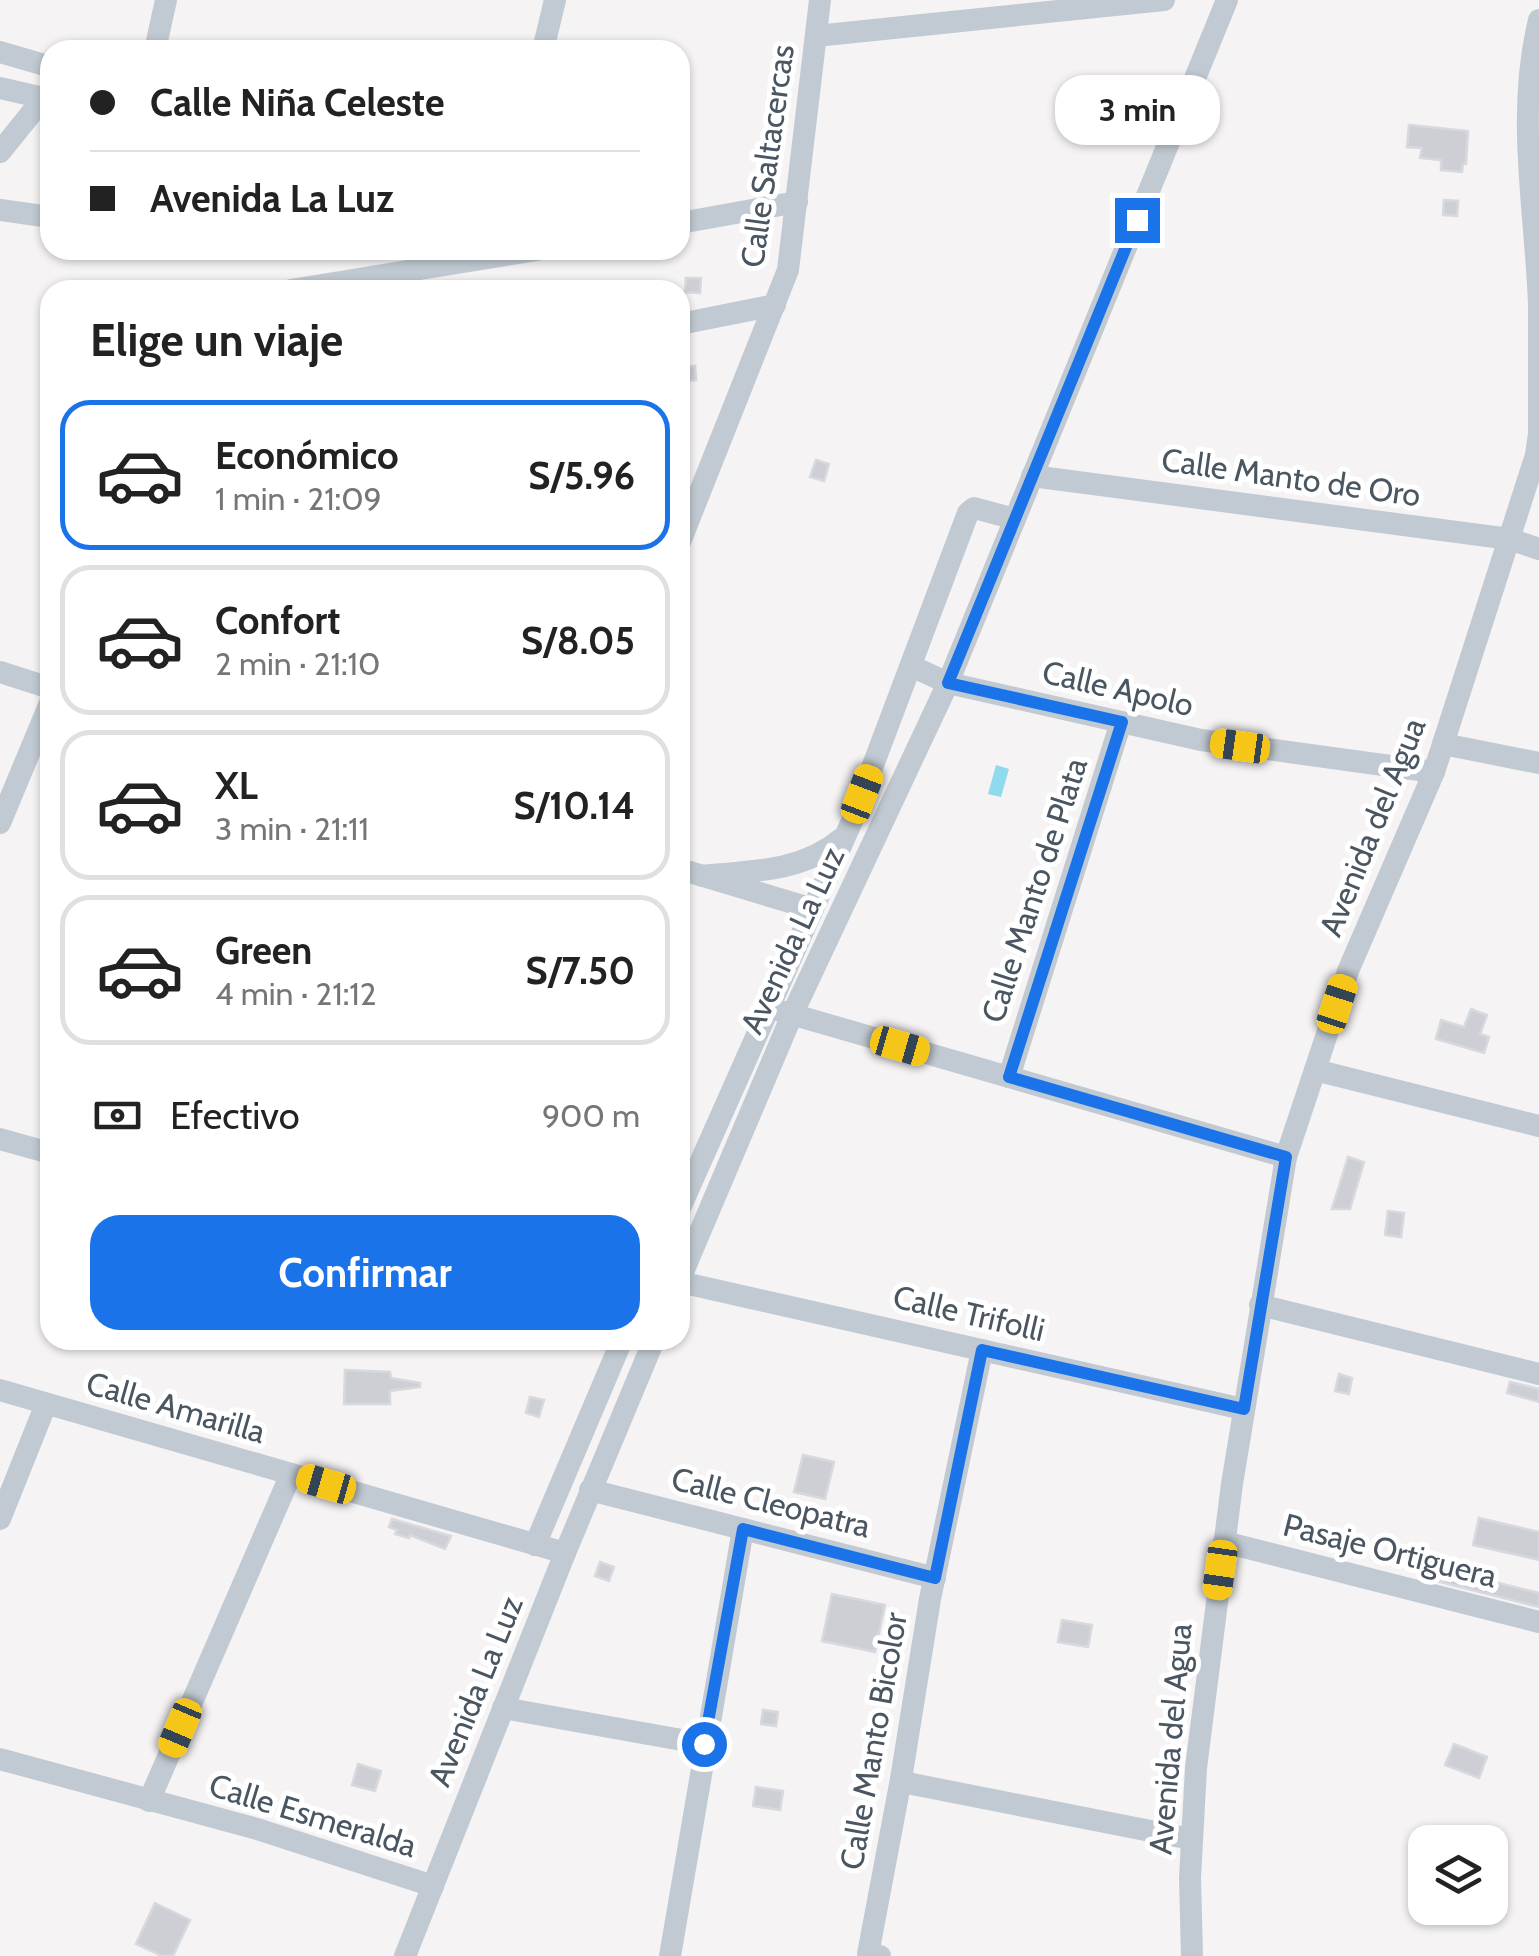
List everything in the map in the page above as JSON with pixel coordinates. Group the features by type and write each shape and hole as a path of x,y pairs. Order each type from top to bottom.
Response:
{"street":[{"path":"157,40 166,0"},
{"path":"546,40 556,0"},
{"name":"Calle Saltacercas","path":"690,517 788,270 820,0"},
{"path":"816,36 1164,0"},
{"name":"Avenida La Luz","path":"690,1256 792,1015 948,683 1227,0"},
{"name":"Avenida del Agua","path":"1192,1956 1196,1768 1224,1542 1286,1157 1348,971 1434,772 1531,475 1539,434 1539,302 1527,98 1530,55 1539,20"},
{"path":"0,52 40,64"},
{"path":"0,88 39,97 38,105 0,152"},
{"path":"690,221 797,202"},
{"path":"0,210 40,216"},
{"path":"347,280 462,260"},
{"path":"690,322 775,305"},
{"name":"Calle Manto de Oro","path":"1032,476 1510,539 1539,549"},
{"name":"Avenida La Luz","path":"690,1186 849,827 968,514 974,508 1014,519"},
{"name":"Calle Apolo","path":"910,666 948,683 1201,740 1434,772"},
{"path":"0,672 40,685"},
{"name":"Calle Manto de Plata","path":"1009,1077 1122,722"},
{"path":"0,823 40,727"},
{"path":"1443,744 1539,763"},
{"path":"691,872 762,870 814,859 849,827 891,802"},
{"path":"691,872 813,909"},
{"path":"769,1008 1286,1157"},
{"path":"1315,1070 1539,1126"},
{"path":"0,1139 40,1150"},
{"name":"Calle Trifolli","path":"690,1282 1244,1409"},
{"path":"1260,1305 1539,1374"},
{"path":"535,1545 618,1350"},
{"name":"Avenida La Luz","path":"405,1956 650,1350"},
{"name":"Calle Manto Bicolor","path":"880,1956 868,1954 935,1578 982,1350"},
{"name":"Calle Amarilla","path":"0,1390 565,1553"},
{"path":"0,1519 46,1404"},
{"path":"149,1801 291,1474"},
{"name":"Calle Cleopatra","path":"590,1490 935,1578"},
{"path":"670,1956 743,1529"},
{"name":"Pasaje Ortiguera","path":"1224,1542 1539,1622"},
{"path":"503,1708 704,1744"},
{"name":"Calle Esmeralda","path":"0,1760 257,1829 433,1886"},
{"path":"901,1779 1192,1839"}],"water":[{"path":"996,765 1009,769 1001,797 988,794"}],"building":[{"path":"1409,125 1468,131 1462,172 1441,170 1441,160 1420,158 1422,148 1407,147"},
{"path":"1444,200 1458,201 1457,216 1443,215"},
{"path":"701,278 700,293 690,292 690,280 686,280"},
{"path":"690,366 695,366 696,380 690,381"},
{"path":"816,460 829,464 824,481 810,477"},
{"path":"1471,1009 1487,1015 1480,1034 1489,1037 1484,1053 1436,1039 1441,1020 1464,1027"},
{"path":"1348,1157 1364,1162 1350,1209 1332,1209"},
{"path":"1388,1211 1404,1213 1401,1237 1385,1235"},
{"path":"345,1370 390,1372 391,1378 420,1383 420,1387 390,1391 390,1404 344,1404"},
{"path":"1339,1374 1352,1378 1349,1394 1335,1391"},
{"path":"1510,1382 1539,1389 1539,1402 1507,1393"},
{"path":"530,1397 544,1400 539,1417 526,1413"},
{"path":"803,1455 834,1462 825,1499 794,1492"},
{"path":"1479,1518 1539,1532 1539,1560 1473,1545"},
{"path":"392,1519 451,1536 445,1549 410,1535 409,1538 395,1534 397,1530 389,1527"},
{"path":"600,1562 614,1567 609,1581 595,1576"},
{"path":"1441,1569 1539,1593 1539,1607 1437,1581"},
{"path":"832,1594 885,1605 875,1652 822,1641"},
{"path":"1062,1620 1092,1625 1088,1647 1058,1642"},
{"path":"763,1710 778,1712 776,1726 761,1724"},
{"path":"1454,1744 1487,1757 1479,1778 1445,1765"},
{"path":"358,1764 381,1771 375,1791 352,1785"},
{"path":"756,1787 783,1791 780,1810 753,1806"},
{"path":"155,1903 190,1920 173,1956 162,1956 136,1944"}],"route":[{"path":"704,1744 743,1529 935,1578 982,1350 1244,1409 1286,1157 1009,1077 1122,722 948,683 1137,220"}]}
